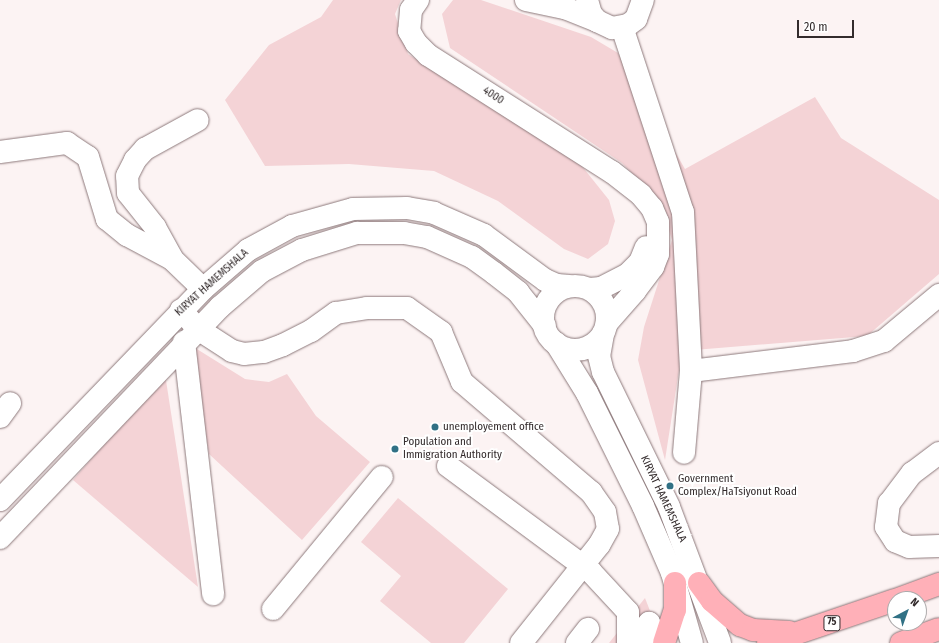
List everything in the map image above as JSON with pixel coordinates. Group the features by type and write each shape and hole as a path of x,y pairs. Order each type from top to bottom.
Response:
{"highway":[{"path":"664,643 675,610 675,582"},
{"path":"699,583 712,601 740,625 772,633 802,632"},
{"path":"920,591 939,584"},
{"name":"75","path":"768,643 887,603"},
{"path":"901,643 939,629"}],"street":[{"name":"4000","path":"418,0 411,10 409,31 416,43 428,54 612,172 641,195 652,208 658,222 658,254 653,267 605,328"},
{"path":"526,0 565,8 612,28 622,27 636,18 643,0"},
{"path":"548,4 575,0"},
{"path":"587,0 591,14 597,22"},
{"path":"622,27 683,212 691,371 684,453"},
{"path":"172,259 155,227 128,193 127,176 135,160 145,150 198,120"},
{"path":"0,152 67,143 88,158 107,219 127,235 172,259 203,289"},
{"name":"4000","path":"590,289 601,288 627,275 640,262 645,249 648,234 638,202 627,186 612,172"},
{"name":"KIRYAT HAMEMSHALA","path":"0,500 181,310 203,289 248,250 292,226 353,208 406,208 434,213 484,235 545,280 557,285 569,286"},
{"name":"KIRYAT HAMEMSHALA","path":"0,538 191,335 242,287 281,260 329,240 375,232 404,233 427,238 472,257 518,292 551,335 587,393 640,499 675,582 692,643"},
{"path":"569,286 590,289 599,296 606,308 605,328 594,344 585,348 567,348 551,335 543,314 546,304 551,296 569,286"},
{"path":"617,400 611,375 613,344 619,324 635,291"},
{"path":"691,371 853,351 884,341 939,295"},
{"path":"191,335 232,351 244,354 264,352 311,331 336,313 366,308 407,308 441,332 462,382 591,492 605,512 608,529 582,566 521,643"},
{"path":"181,310 191,335 213,594"},
{"name":"KIRYAT HAMEMSHALA","path":"605,328 599,356 603,372 669,507 699,583 720,643"},
{"path":"939,453 912,473 889,503 886,527 895,542 909,547 939,546"},
{"path":"448,466 582,566 628,612 628,643"},
{"path":"273,609 382,477"},
{"path":"640,643 643,632 649,623 647,643"}],"shaded area":[{"path":"333,0 401,0 395,14 408,54 581,165 609,200 615,221 608,244 588,259 564,249 498,201 434,171 349,164 265,166 225,100 269,45 321,17"},
{"path":"453,0 481,0 591,37 618,53 685,169 815,97 841,138 939,200 939,274 867,336 682,351 665,460 638,360 644,327 672,240 660,202 622,163 450,48 442,14"},
{"path":"192,346 245,379 269,382 287,374 316,416 370,462 302,540 209,454"},
{"path":"165,374 198,587 73,480"},
{"path":"398,498 508,589 464,643 431,643 380,601 401,576 361,542"},
{"path":"645,598 652,616 651,643 609,643"}],"place":[{"name":"unemployement office","path":"435,427"},
{"name":"Population and Immigration Authority","path":"395,449"},
{"name":"Government Complex/HaTsiyonut Road","path":"670,486"}]}
